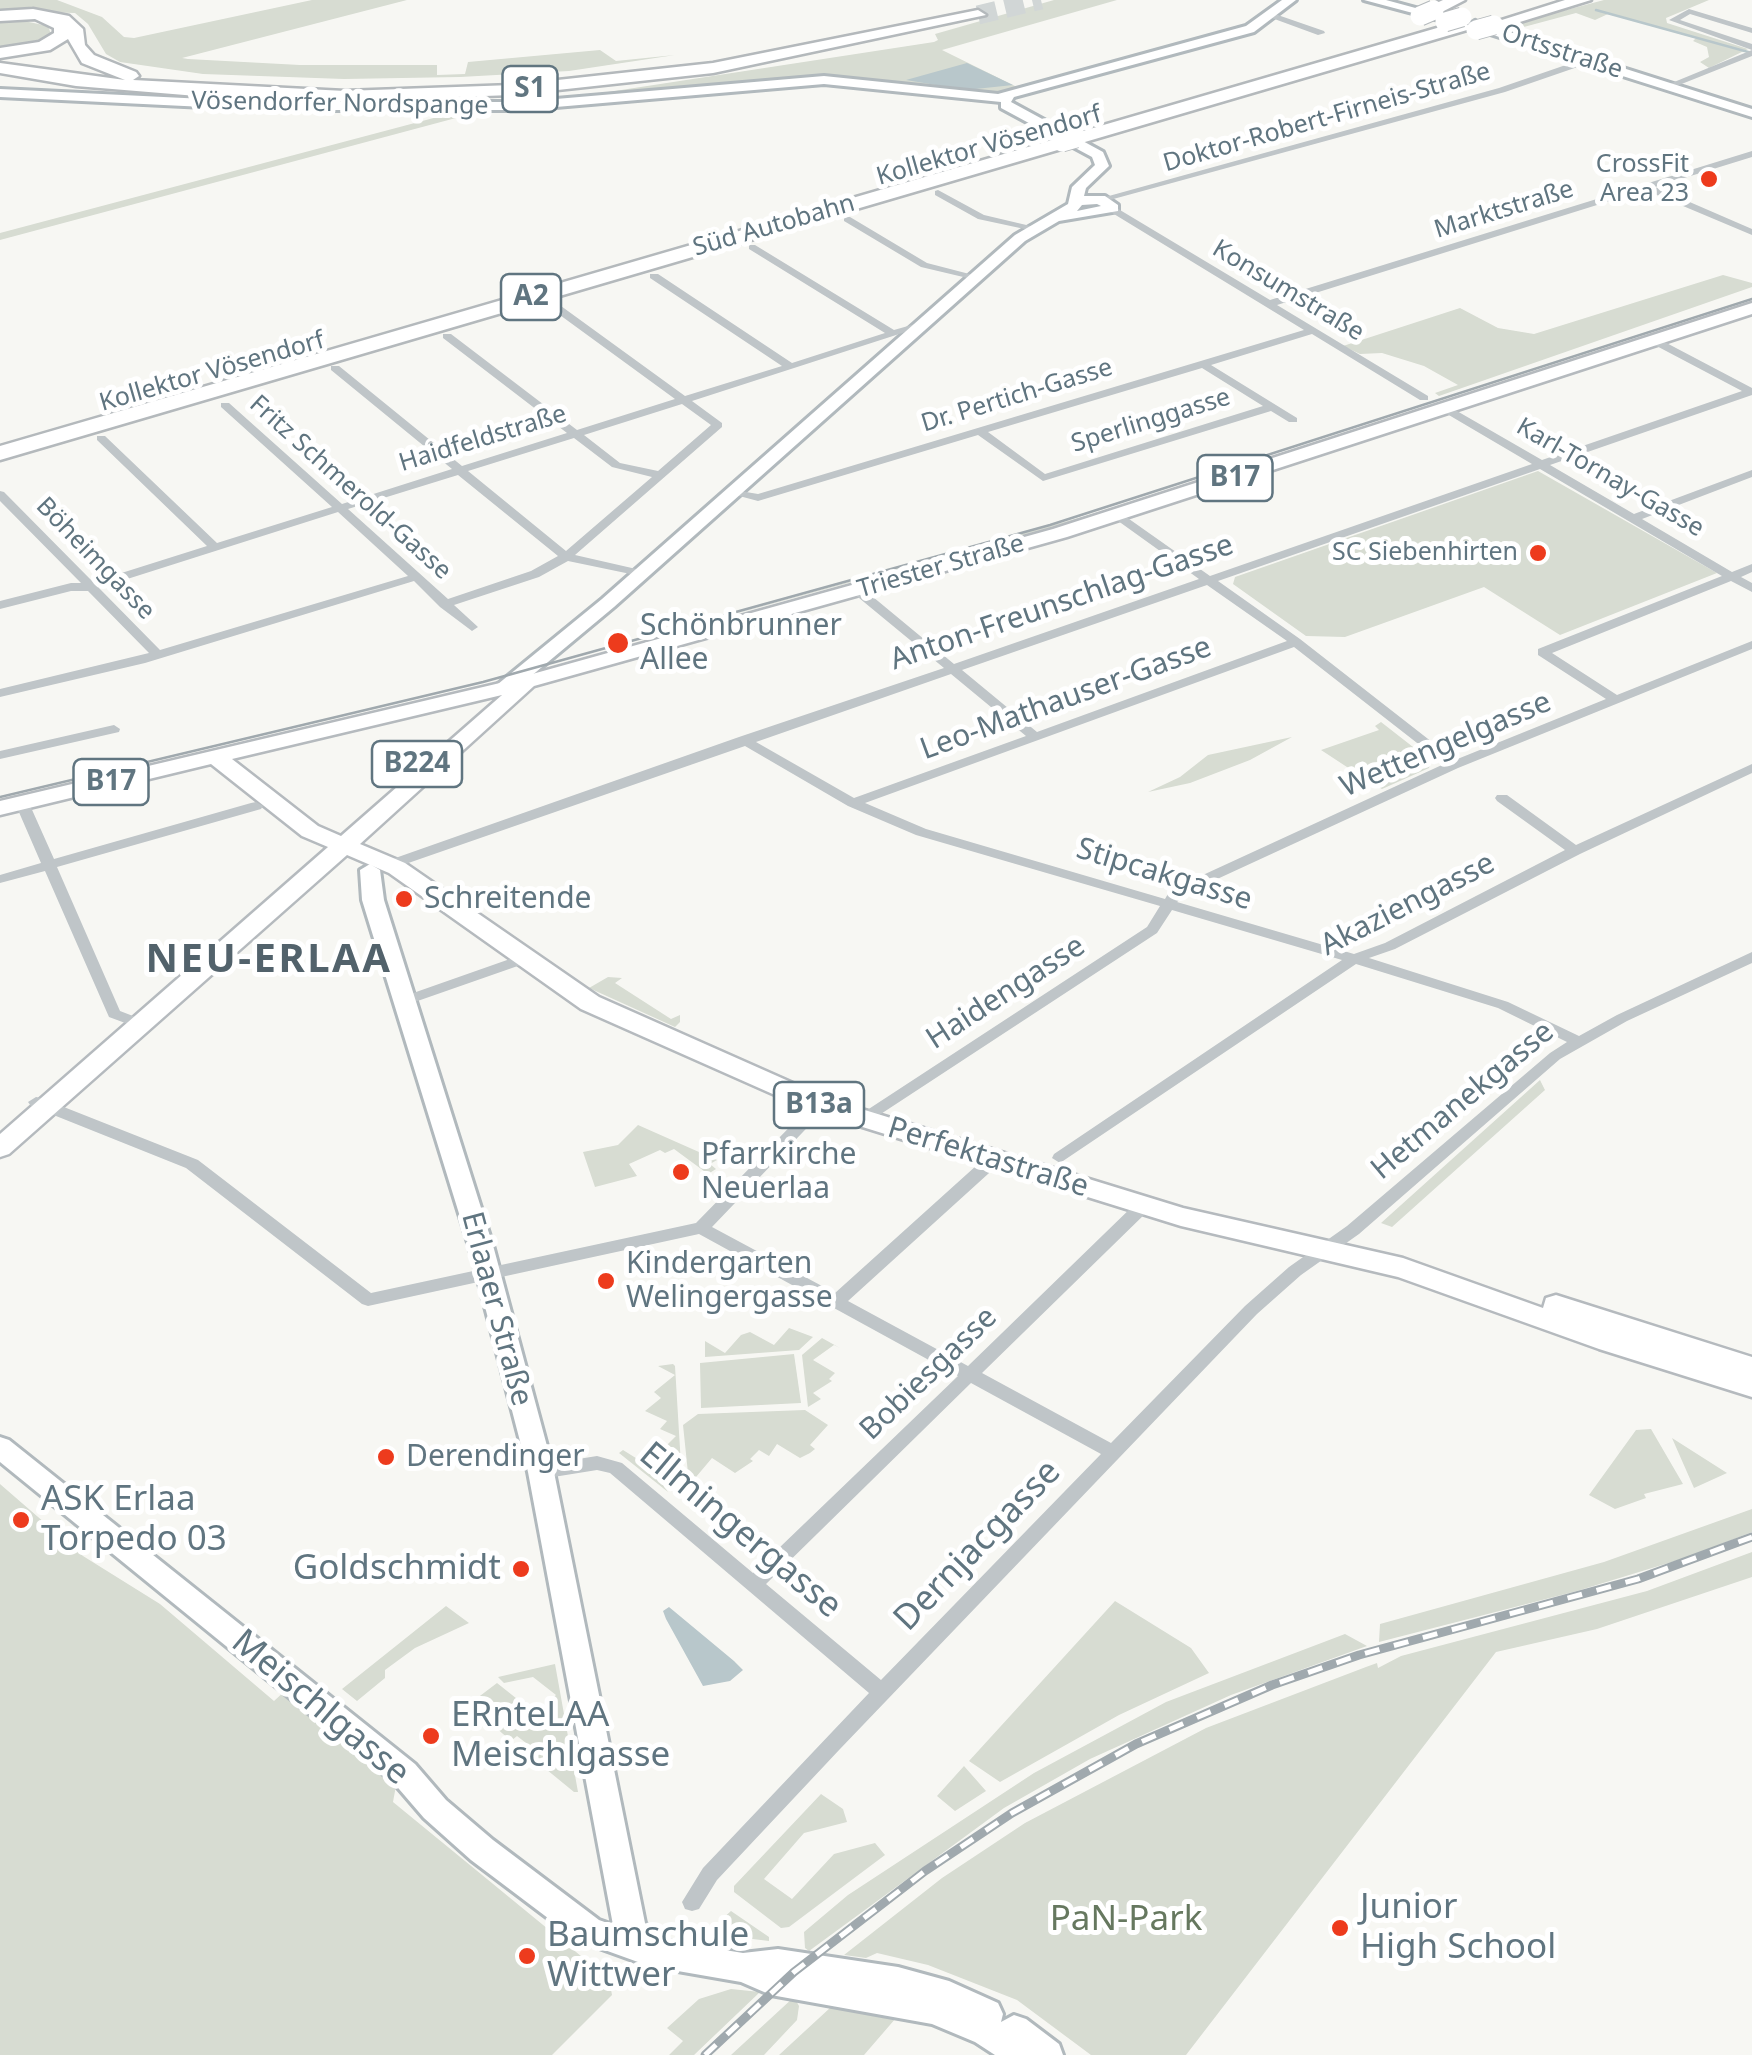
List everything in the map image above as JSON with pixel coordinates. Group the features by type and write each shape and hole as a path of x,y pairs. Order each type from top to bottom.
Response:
{"highway":[{"name":"Süd Autobahn","path":"0,442 1458,13 1516,0"},
{"name":"Süd Autobahn","path":"0,452 1054,133 1358,56 1406,49 1458,13 1548,0"},
{"path":"1458,13 1583,0"},
{"name":"S1","path":"974,13 713,68 512,90 270,95 76,81 0,68 187,85 395,90 558,81 736,58 974,13"},
{"name":"Kollektor Vösendorf","path":"0,433 1054,133 1393,25 1458,13"},
{"path":"0,18 63,19 75,29 82,53 98,65 130,76 187,85"},
{"path":"0,18 44,19 64,30 44,46 0,53"}],"main road":[{"path":"1004,101 1037,88 1250,28 1290,0"},
{"name":"Ortsstraße","path":"1370,0 1495,30 1752,113"},
{"name":"Vösendorfer Nordspange","path":"0,93 250,106 396,108 571,104 796,80 918,88 977,98 982,106 1004,101"},
{"path":"505,688 734,493 894,335 922,325 1040,224 1095,205 1087,191 1090,180 1102,166 1098,155 1004,101"},
{"name":"Triester Straße","path":"11,806 505,688 1118,516 1752,308"},
{"path":"531,681 608,603"},
{"name":"B224","path":"0,1134 41,1104 330,849 531,681"},
{"name":"B224","path":"330,849 505,688"},
{"path":"442,704 462,710 468,719"},
{"name":"B13a","path":"207,759 330,849"},
{"name":"B13a","path":"207,759 256,806 330,849 380,867"},
{"name":"Perfektastraße","path":"380,867 442,901 602,1010 820,1106 1143,1206 1458,1284 1521,1295 1752,1368"},
{"name":"Erlaaer Straße","path":"380,867 373,900 489,1274 540,1472 630,1929 649,1952"},
{"name":"B224","path":"0,1148 41,1104"},
{"name":"Perfektastraße","path":"1458,1284 1609,1342 1752,1386"},
{"name":"Meischlgasse","path":"0,1447 404,1773 436,1809 548,1903 588,1930 649,1952 743,1968"},
{"path":"743,1968 778,1964 914,1986 980,2010 1047,2055"},
{"path":"743,1968 771,1980 933,2008 987,2030 1023,2055"}],"street":[{"path":"1751,51 1672,20 1689,11 1752,31"},
{"path":"1272,15 1322,33"},
{"path":"1666,87 1751,51"},
{"name":"Doktor-Robert-Firneis-Straße","path":"1095,205 1502,90 1590,60"},
{"name":"Marktstraße","path":"1268,304 1752,154"},
{"path":"1646,187 1752,232"},
{"path":"938,193 982,217 1040,224"},
{"name":"Konsumstraße","path":"1095,205 1424,398"},
{"path":"846,220 920,263 976,276"},
{"path":"752,247 894,335"},
{"path":"654,276 790,366"},
{"path":"444,604 536,574 566,557 718,425 557,308"},
{"name":"Dr. Pertich-Gasse","path":"734,493 758,498 1312,331"},
{"name":"Haidfeldstraße","path":"0,605 71,587 88,588 683,398 894,335"},
{"path":"446,336 616,465 659,476"},
{"path":"1653,340 1752,391"},
{"path":"1202,364 1292,420"},
{"path":"335,368 566,557 641,574"},
{"name":"Anton-Freunschlag-Gasse","path":"380,867 1752,391"},
{"name":"Fritz Schmerold-Gasse","path":"226,406 472,626"},
{"name":"Sperlinggasse","path":"979,432 1043,478 1272,407"},
{"name":"Karl-Tornay-Gasse","path":"1446,408 1752,588"},
{"path":"101,438 214,546"},
{"path":"1634,518 1752,473"},
{"name":"Böheimgasse","path":"0,494 88,588 158,655"},
{"path":"1118,516 1296,642 1454,764"},
{"path":"1616,700 1542,652 1752,568"},
{"path":"0,693 158,655 416,577"},
{"path":"856,590 1035,737"},
{"name":"Leo-Mathauser-Gasse","path":"853,803 1296,642"},
{"name":"Wettengelgasse","path":"1170,906 1184,888 1454,764 1752,644"},
{"path":"0,755 114,729"},
{"name":"Stipcakgasse","path":"744,740 853,803 921,832 1503,1005 1577,1041"},
{"name":"Akaziengasse","path":"1060,1158 1353,960 1390,946 1575,850 1752,768"},
{"path":"1502,798 1575,850"},
{"path":"11,806 45,864 114,1014 135,1022"},
{"path":"0,879 256,806"},
{"name":"Haidengasse","path":"864,1120 1152,930 1170,906"},
{"name":"Hetmanekgasse","path":"1325,1248 1353,1230 1530,1074 1577,1041 1752,956"},
{"path":"404,1001 527,958"},
{"path":"41,1104 192,1164 368,1300 701,1228 820,1106"},
{"path":"836,1301 994,1160"},
{"name":"Bobiesgasse","path":"754,1584 1143,1206"},
{"path":"701,1228 1114,1453"},
{"name":"Dernjacgasse","path":"692,1902 710,1874 882,1692 1252,1310 1325,1248"},
{"name":"Ellmingergasse","path":"540,1472 597,1464 616,1468 882,1692"}],"green space":[{"path":"0,0 57,0 102,17 124,37 134,38 312,0 407,0 182,58 188,59 300,65 437,65 437,75 465,74 468,62 600,50 616,61 675,55 569,71 460,77 344,79 203,74 120,62 106,54 88,24 75,13 0,11"},
{"path":"1054,0 1117,0 942,50 1017,87 1003,92 962,93 832,78 755,81 648,95 582,96 934,42 938,40 935,34"},
{"path":"1604,0 1709,0 1666,18 1667,23 1748,49 1709,68 1700,62 1709,57 1707,47 1693,41 1696,38 1608,14 1595,20 1576,13 1520,28 1506,26"},
{"path":"24,21 48,26 52,37 0,48 0,23"},
{"path":"460,111 482,111 0,240 0,233"},
{"path":"1723,275 1752,283 1752,287 1439,396 1435,393 1458,385 1424,366 1382,353 1360,354 1343,346 1460,308 1498,328 1534,334"},
{"path":"1445,402 1107,512 673,631 1107,510"},
{"name":"SC Siebenhirten","path":"1538,471 1717,573 1560,635 1484,587 1345,637 1306,636 1233,584 1235,577"},
{"path":"1381,722 1431,761 1429,768 1382,789 1377,786 1384,780 1363,765 1350,769 1321,750 1379,730 1375,726"},
{"path":"1292,737 1250,760 1190,783 1148,792 1180,777 1208,755"},
{"path":"608,977 622,978 615,983 671,1019 680,1015 680,1022 675,1027 589,988"},
{"path":"1540,1080 1545,1090 1392,1227 1381,1223"},
{"path":"638,1125 717,1160 710,1164 716,1169 708,1174 674,1149 665,1153 660,1150 629,1164 637,1176 595,1187 583,1152 618,1145"},
{"path":"789,1328 813,1337 799,1350 705,1357 705,1341 725,1353 741,1335 750,1332 774,1345"},
{"path":"822,1338 840,1348 834,1345 813,1360 835,1373 829,1379 832,1381 813,1393 821,1399 808,1407 802,1355"},
{"path":"794,1354 801,1403 701,1408 700,1363"},
{"path":"658,1366 675,1366 682,1482 672,1476 662,1484 668,1492 619,1453 623,1450 647,1465 676,1436 660,1429 667,1421 645,1411 661,1398 654,1392 675,1375"},
{"path":"805,1410 828,1425 810,1445 815,1449 810,1453 800,1458 777,1444 769,1456 759,1450 750,1459 753,1461 735,1473 712,1458 696,1477 702,1483 688,1473 683,1425 698,1414"},
{"path":"1651,1429 1683,1484 1644,1494 1646,1498 1615,1509 1589,1495 1636,1430"},
{"path":"1672,1438 1727,1473 1694,1488"},
{"path":"0,1484 83,1556 160,1604 274,1701 287,1689 397,1780 393,1802 609,1979 612,1995 552,2055 0,2055"},
{"path":"1752,1509 1752,1532 1688,1557 1577,1591 1379,1642 1380,1624 1604,1562"},
{"name":"PaN-Park","path":"1752,1552 1752,1577 1597,1629 1496,1652 1186,2055 1091,2055 1017,2000 928,1965 877,1953 866,1958 844,1955 942,1878 1025,1823 1206,1728 1377,1663 1378,1668 1401,1656 1647,1591"},
{"path":"1115,1601 1191,1648 1209,1673 1119,1715 1000,1782 969,1761"},
{"path":"446,1606 469,1623 415,1648 385,1670 385,1678 357,1701 342,1689"},
{"path":"1345,1634 1367,1646 1231,1695 1090,1759 1004,1808 809,1951 805,1948 804,1932 848,1895 1034,1773 1166,1702"},
{"path":"555,1664 578,1792 530,1756 535,1750 517,1736 511,1741 494,1726 499,1718 491,1724 468,1705 497,1683 541,1718 539,1711 556,1695 533,1677 504,1683 498,1677"},
{"path":"964,1766 986,1791 955,1811 937,1796"},
{"path":"821,1794 843,1809 847,1822 804,1833 764,1879 792,1899 834,1854 875,1843 885,1855 789,1927 781,1928 734,1892 734,1886"},
{"path":"731,1911 769,1937 769,1941 712,1934 711,1929"},
{"path":"731,1989 760,1992 694,2055 669,2055 683,2041 667,2028 699,1999"},
{"path":"794,1997 799,2006 797,2020 764,2055 731,2055"},
{"path":"831,2007 896,2018 864,2055 779,2055"}],"shaded area":[{"path":"967,63 1013,85 966,90 906,80"},
{"path":"669,1607 743,1670 730,1681 703,1686 666,1619 663,1611"}],"waterway":[{"path":"1596,10 1752,53"}],"tunnel":[{"path":"978,15 1041,0"}],"tram line":[{"path":"0,797 483,682 1050,525 1752,299"}],"railway":[{"path":"705,2055 794,1972 925,1871 1012,1813 1136,1744 1272,1685 1359,1655 1638,1579 1752,1537"}],"place":[{"name":"CrossFit Area 23","path":"1709,179"},
{"name":"SC Siebenhirten","path":"1538,553"},
{"name":"Schönbrunner Allee","path":"618,643"},
{"name":"Schreitende","path":"404,899"},
{"name":"Pfarrkirche Neuerlaa","path":"681,1172"},
{"name":"Kindergarten Welingergasse","path":"606,1281"},
{"name":"Derendinger","path":"386,1457"},
{"name":"ASK Erlaa Torpedo 03","path":"21,1520"},
{"name":"Goldschmidt","path":"521,1569"},
{"name":"ERnteLAA Meischlgasse","path":"431,1736"},
{"name":"Junior High School","path":"1340,1928"},
{"name":"Baumschule Wittwer","path":"527,1956"}],"district":[{"name":"NEU-ERLAA","path":"269,961"}]}
